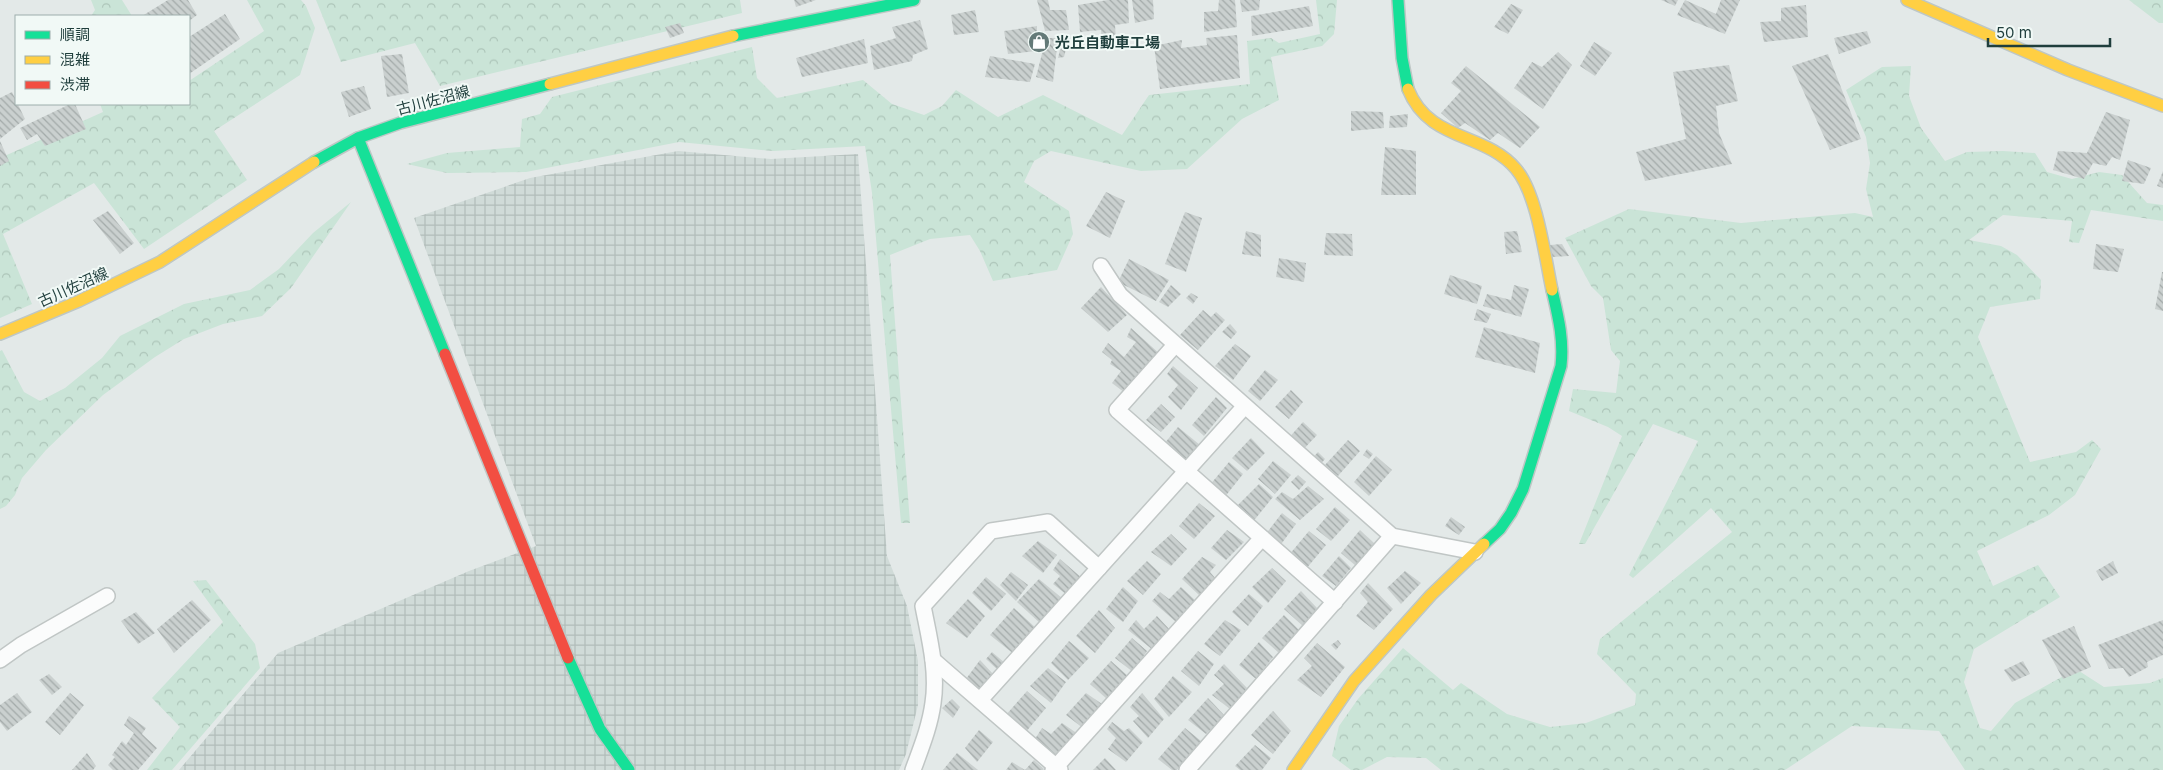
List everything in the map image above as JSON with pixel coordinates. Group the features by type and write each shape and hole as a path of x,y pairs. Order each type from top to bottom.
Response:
{"street":[{"name":"古川佐沼線","path":"0,334 96,293 160,262 212,230 326,154 358,138 400,123 731,36 914,0"},
{"path":"1293,770 1325,722 1366,668 1430,596 1500,529 1511,513 1523,488 1560,372 1563,345 1561,327 1532,200 1525,180 1513,165 1497,153 1449,134 1433,124 1418,108 1409,92 1405,76 1398,0"},
{"path":"1908,0 2068,70 2163,106"},
{"path":"358,138 582,689 600,729 629,770"},
{"path":"1101,266 1120,295 1244,407 1392,536 1475,552"},
{"path":"1176,345 1117,410 1335,602"},
{"path":"980,700 1244,407"},
{"path":"913,770 928,728 934,701 933,660 923,606 991,531 1048,522 1100,568"},
{"path":"1187,770 1392,536"},
{"path":"933,660 1056,769 1262,538"},
{"path":"0,660 37,636 107,596"}],"shaded area":[{"path":"678,151 771,159 858,154 887,556 907,606 918,661 918,705 906,754 899,770 179,770 278,653 469,571 536,546 414,218 530,178"}],"green space":[{"path":"91,0 122,0 131,15 92,15 95,10"},
{"path":"247,0 301,0 306,6 315,28 300,75 214,131 247,180 144,249 94,183 3,234 32,304 0,318 0,158 103,112 100,105 190,105 190,80 264,31"},
{"path":"316,0 740,0 742,13 440,86 415,43 341,62"},
{"path":"1316,0 1337,0 1334,34 1322,46 1271,57 1279,100 1242,119 1187,169 1141,171 1051,151 1034,161 1024,182 1069,211 1073,234 1057,270 993,281 980,251 970,235 930,239 890,255 910,523 901,523 872,193 865,146 773,151 679,142 526,172 447,173 407,164 447,153 520,147 522,119 540,114 552,97 752,47 757,78 777,98 863,80 892,104 924,115 942,106 956,90 998,117 1043,95 1122,135 1149,95 1250,84 1247,41 1271,38 1279,43 1320,34"},
{"path":"2129,0 2163,0 2163,23 2159,23"},
{"path":"1911,66 1909,96 1921,128 1945,161 1967,152 2003,151 2035,153 2047,172 2072,179 2099,172 2122,175 2147,203 2163,205 2163,221 2091,210 2079,243 2069,242 2072,221 2003,215 1969,240 2001,246 2017,255 2041,280 2040,299 1990,307 1978,337 2030,462 2076,452 2092,440 2101,449 2075,495 2049,515 1977,551 1993,586 2038,565 2060,597 1974,649 1964,682 1980,728 1991,731 2015,703 2076,669 2104,687 2150,683 2163,678 2163,770 1965,770 1939,731 1852,726 1785,770 1441,770 1426,758 1387,757 1362,770 1351,770 1332,756 1339,726 1358,699 1403,648 1453,690 1461,683 1507,714 1550,727 1586,723 1635,705 1636,694 1597,654 1600,639 1732,532 1711,508 1633,578 1629,575 1698,441 1653,424 1585,544 1579,544 1622,436 1608,427 1569,411 1573,389 1616,393 1620,361 1611,350 1603,298 1591,286 1565,238 1629,209 1741,223 1855,213 1873,217 1866,189 1870,163 1866,137 1846,90 1882,67"},
{"path":"351,202 291,288 262,316 223,324 184,339 155,357 103,395 46,450 22,478 15,495 6,506 0,509 0,351 2,350 24,392 40,401 65,388 102,358 120,336 184,304 250,290 279,269 313,233"},
{"path":"206,580 255,644 260,668 172,770 147,770 180,727 152,698 223,622 193,581"}],"building":[{"path":"168,0 188,0 197,15 190,20 190,15 144,15"},
{"path":"794,0 816,0 796,7"},
{"path":"1037,0 1048,0 1050,10 1066,10 1069,30 1045,31"},
{"path":"1108,0 1128,0 1129,23 1115,25 1116,39 1102,44 1101,30 1080,32 1078,5"},
{"path":"1132,0 1153,0 1154,19 1135,23"},
{"path":"1219,0 1235,0 1237,27 1204,32 1204,12 1218,11"},
{"path":"1240,0 1260,0 1259,10 1242,12"},
{"path":"1661,0 1678,0 1675,6"},
{"path":"1685,0 1716,14 1721,0 1740,0 1725,34 1677,15"},
{"path":"1511,4 1523,10 1508,34 1494,27"},
{"path":"1806,5 1808,37 1764,42 1760,22 1781,21 1781,8"},
{"path":"1309,6 1313,26 1252,36 1251,16"},
{"path":"975,10 979,32 954,35 951,15"},
{"path":"225,14 240,39 190,73 190,36"},
{"path":"920,20 928,49 913,55 912,61 874,70 870,46 896,38 892,27"},
{"path":"680,23 684,33 670,38 665,27"},
{"path":"1037,26 1037,51 1008,54 1004,31"},
{"path":"1867,31 1871,43 1839,54 1834,38"},
{"path":"1237,35 1240,78 1160,89 1154,46 1182,40 1181,48 1207,45 1206,38"},
{"path":"1046,38 1058,38 1053,82 1036,77"},
{"path":"864,39 868,63 802,77 796,58"},
{"path":"1062,41 1068,41 1064,57 1058,58"},
{"path":"1594,42 1612,53 1595,76 1580,66"},
{"path":"1558,52 1572,65 1543,109 1514,88 1532,62 1542,67"},
{"path":"402,54 409,93 387,97 381,56"},
{"path":"1828,54 1861,139 1830,150 1792,66"},
{"path":"990,56 1035,64 1030,82 985,77"},
{"path":"1729,65 1738,101 1716,106 1719,133 1732,164 1645,181 1636,152 1686,139 1673,72"},
{"path":"1466,66 1540,127 1520,148 1498,133 1490,140 1465,123 1458,128 1441,113 1461,91 1451,83"},
{"path":"364,86 371,109 349,117 341,92"},
{"path":"12,92 15,98 15,105 18,105 25,119 0,139 0,98"},
{"path":"68,105 75,105 86,129 45,146 37,134 27,140 20,128"},
{"path":"1351,111 1383,112 1384,128 1351,131"},
{"path":"2106,112 2130,120 2120,160 2112,157 2106,166 2093,163 2084,179 2053,170 2058,151 2087,153"},
{"path":"1408,114 1407,127 1389,128 1390,116"},
{"path":"0,141 9,161 0,166"},
{"path":"1385,147 1416,151 1416,195 1381,195"},
{"path":"2128,160 2151,168 2144,184 2122,181"},
{"path":"2163,171 2163,188 2157,186"},
{"path":"1106,192 1125,201 1110,238 1086,226"},
{"path":"108,211 134,243 120,254 93,220"},
{"path":"1185,212 1202,218 1186,272 1165,264"},
{"path":"1246,231 1261,235 1261,257 1242,254"},
{"path":"1517,231 1522,252 1506,254 1504,232"},
{"path":"1326,233 1352,234 1353,256 1324,255"},
{"path":"1562,244 1569,256 1551,257 1550,245"},
{"path":"2096,244 2124,249 2118,272 2093,269"},
{"path":"1279,258 1306,263 1304,282 1276,277"},
{"path":"1129,259 1169,280 1156,301 1118,282"},
{"path":"2163,272 2163,311 2155,309"},
{"path":"1450,275 1482,286 1477,304 1444,294"},
{"path":"1171,285 1181,294 1168,307 1159,302"},
{"path":"1514,285 1529,289 1521,317 1483,306 1487,294 1511,300"},
{"path":"1101,287 1127,315 1108,332 1081,308"},
{"path":"1191,293 1198,297 1193,304 1186,298"},
{"path":"1477,309 1491,314 1487,323 1474,320"},
{"path":"1203,310 1211,317 1216,312 1225,320 1198,350 1180,335"},
{"path":"1230,324 1237,332 1231,339 1222,332"},
{"path":"1484,327 1540,343 1535,373 1475,357"},
{"path":"1131,328 1161,355 1125,393 1112,383 1121,371 1110,364 1112,360 1102,352 1108,343 1124,357 1136,342 1127,337"},
{"path":"1235,344 1251,356 1233,380 1215,366"},
{"path":"1173,366 1198,388 1181,410 1168,397 1178,385 1167,374"},
{"path":"1265,370 1278,380 1260,401 1248,391"},
{"path":"1291,390 1303,402 1289,419 1275,407"},
{"path":"1216,397 1227,408 1204,436 1192,425"},
{"path":"1161,404 1175,417 1161,432 1146,420"},
{"path":"1303,422 1317,435 1300,453 1286,441"},
{"path":"1178,427 1200,445 1185,462 1164,444"},
{"path":"1251,438 1265,453 1247,471 1232,458"},
{"path":"1348,440 1360,451 1338,476 1325,465"},
{"path":"1367,449 1373,454 1369,459 1363,455"},
{"path":"1318,452 1325,459 1317,468 1310,461"},
{"path":"1376,456 1392,470 1369,496 1354,482"},
{"path":"1273,461 1291,475 1275,494 1258,479"},
{"path":"1229,462 1243,474 1224,498 1209,486"},
{"path":"1298,475 1306,482 1299,490 1291,482"},
{"path":"1259,484 1273,497 1252,523 1235,508"},
{"path":"1308,486 1324,499 1300,520 1275,499 1282,492 1293,499"},
{"path":"1199,503 1215,516 1194,539 1179,526"},
{"path":"1335,507 1350,520 1331,541 1316,529"},
{"path":"1282,513 1296,524 1279,547 1265,535"},
{"path":"1451,517 1465,527 1459,535 1445,526"},
{"path":"1227,530 1244,542 1226,560 1211,548"},
{"path":"1360,530 1376,545 1356,566 1341,553"},
{"path":"1309,531 1326,545 1306,569 1289,555"},
{"path":"1171,534 1187,549 1171,566 1151,552"},
{"path":"1038,541 1057,555 1043,573 1022,556"},
{"path":"1339,556 1351,568 1336,586 1322,576"},
{"path":"1202,557 1216,565 1210,572 1216,579 1199,595 1182,579"},
{"path":"1060,559 1083,579 1067,595 1053,584 1060,576 1053,570"},
{"path":"1147,561 1161,574 1143,595 1127,581"},
{"path":"2113,561 2118,573 2102,581 2096,571"},
{"path":"1272,568 1286,581 1268,603 1252,587"},
{"path":"1405,571 1421,583 1401,604 1387,588"},
{"path":"1011,572 1028,585 1016,601 1000,585"},
{"path":"986,577 1006,594 991,611 972,593"},
{"path":"1039,579 1063,599 1041,624 1017,602"},
{"path":"1368,583 1393,609 1374,630 1356,616 1368,602 1360,593"},
{"path":"1123,587 1138,601 1123,622 1106,609"},
{"path":"1181,587 1196,601 1176,622 1152,601 1160,592 1169,599"},
{"path":"1301,591 1317,608 1303,626 1284,609"},
{"path":"1249,594 1263,606 1248,626 1232,612"},
{"path":"968,599 985,616 967,638 946,623"},
{"path":"192,600 211,620 174,653 157,629"},
{"path":"1014,608 1037,629 1015,655 990,635"},
{"path":"1099,610 1115,628 1095,653 1076,636"},
{"path":"136,612 155,633 138,644 121,621"},
{"path":"1284,615 1299,630 1279,653 1262,638"},
{"path":"1157,616 1170,630 1153,650 1128,630 1136,620 1144,629"},
{"path":"1225,620 1241,630 1220,656 1204,644"},
{"path":"2163,620 2163,655 2147,662 2148,667 2129,677 2123,668 2109,669 2098,645"},
{"path":"2074,626 2091,667 2063,679 2042,640"},
{"path":"1132,638 1147,651 1133,672 1115,658"},
{"path":"1338,640 1341,644 1336,650 1331,645"},
{"path":"1069,641 1089,658 1068,680 1051,663"},
{"path":"1259,642 1273,657 1256,679 1239,665"},
{"path":"1317,643 1345,667 1321,697 1297,680 1312,666 1304,658"},
{"path":"1198,651 1214,664 1199,686 1181,671"},
{"path":"992,652 1005,663 999,671 986,659"},
{"path":"980,660 994,675 982,692 966,679"},
{"path":"1111,661 1128,676 1107,699 1090,684"},
{"path":"2023,661 2030,674 2012,682 2004,670"},
{"path":"1224,664 1247,688 1230,709 1212,695 1224,684 1214,675"},
{"path":"1048,668 1066,682 1051,703 1030,686"},
{"path":"49,674 62,687 52,695 39,680"},
{"path":"1173,676 1192,692 1169,717 1154,699"},
{"path":"1027,691 1046,708 1025,733 1005,716"},
{"path":"17,693 32,712 7,731 0,722 0,705"},
{"path":"70,693 84,705 60,735 45,722"},
{"path":"1086,693 1102,704 1083,728 1066,715"},
{"path":"1142,693 1164,719 1148,738 1133,721 1139,716 1130,707"},
{"path":"1208,698 1225,716 1206,734 1188,720"},
{"path":"952,699 960,707 953,718 942,708"},
{"path":"1273,711 1291,731 1273,754 1251,735"},
{"path":"129,716 146,728 142,734 157,748 138,770 113,770 108,765 115,757 112,755 122,741 126,745 134,733 124,725"},
{"path":"1112,722 1124,731 1129,728 1143,742 1126,762 1108,749 1116,738 1107,729"},
{"path":"1062,723 1078,734 1056,757 1035,739 1042,728 1051,734"},
{"path":"1185,728 1201,741 1177,770 1172,770 1158,759"},
{"path":"979,730 993,742 977,762 965,748"},
{"path":"1255,745 1271,758 1262,770 1240,770 1235,766"},
{"path":"87,753 96,766 93,770 72,770"},
{"path":"957,753 978,770 943,770"},
{"path":"1105,758 1116,770 1093,770"},
{"path":"1034,760 1044,769 1043,770 1025,770"},
{"path":"1012,762 1025,770 1006,770"}],"traffic: fast":[{"path":"733,36 914,0"},
{"path":"1398,0 1402,58 1408,89"},
{"path":"314,162 358,138 400,123 550,84"},
{"path":"358,138 445,354"},
{"path":"1484,544 1500,529 1511,513 1523,489 1561,366 1561,337 1552,290"},
{"path":"568,658 600,729 629,770"}],"traffic: slow":[{"path":"1907,0 2068,70 2163,106"},
{"path":"550,84 733,36"},
{"path":"1408,89 1417,106 1429,119 1443,128 1489,148 1516,169 1530,193 1535,209 1552,290"},
{"path":"0,334 79,301 160,262 314,162"},
{"path":"1293,770 1354,681 1431,595 1484,544"}],"traffic: jam":[{"path":"445,354 568,658"}],"place":[{"name":"光丘自動車工場","path":"1039,42"}]}
